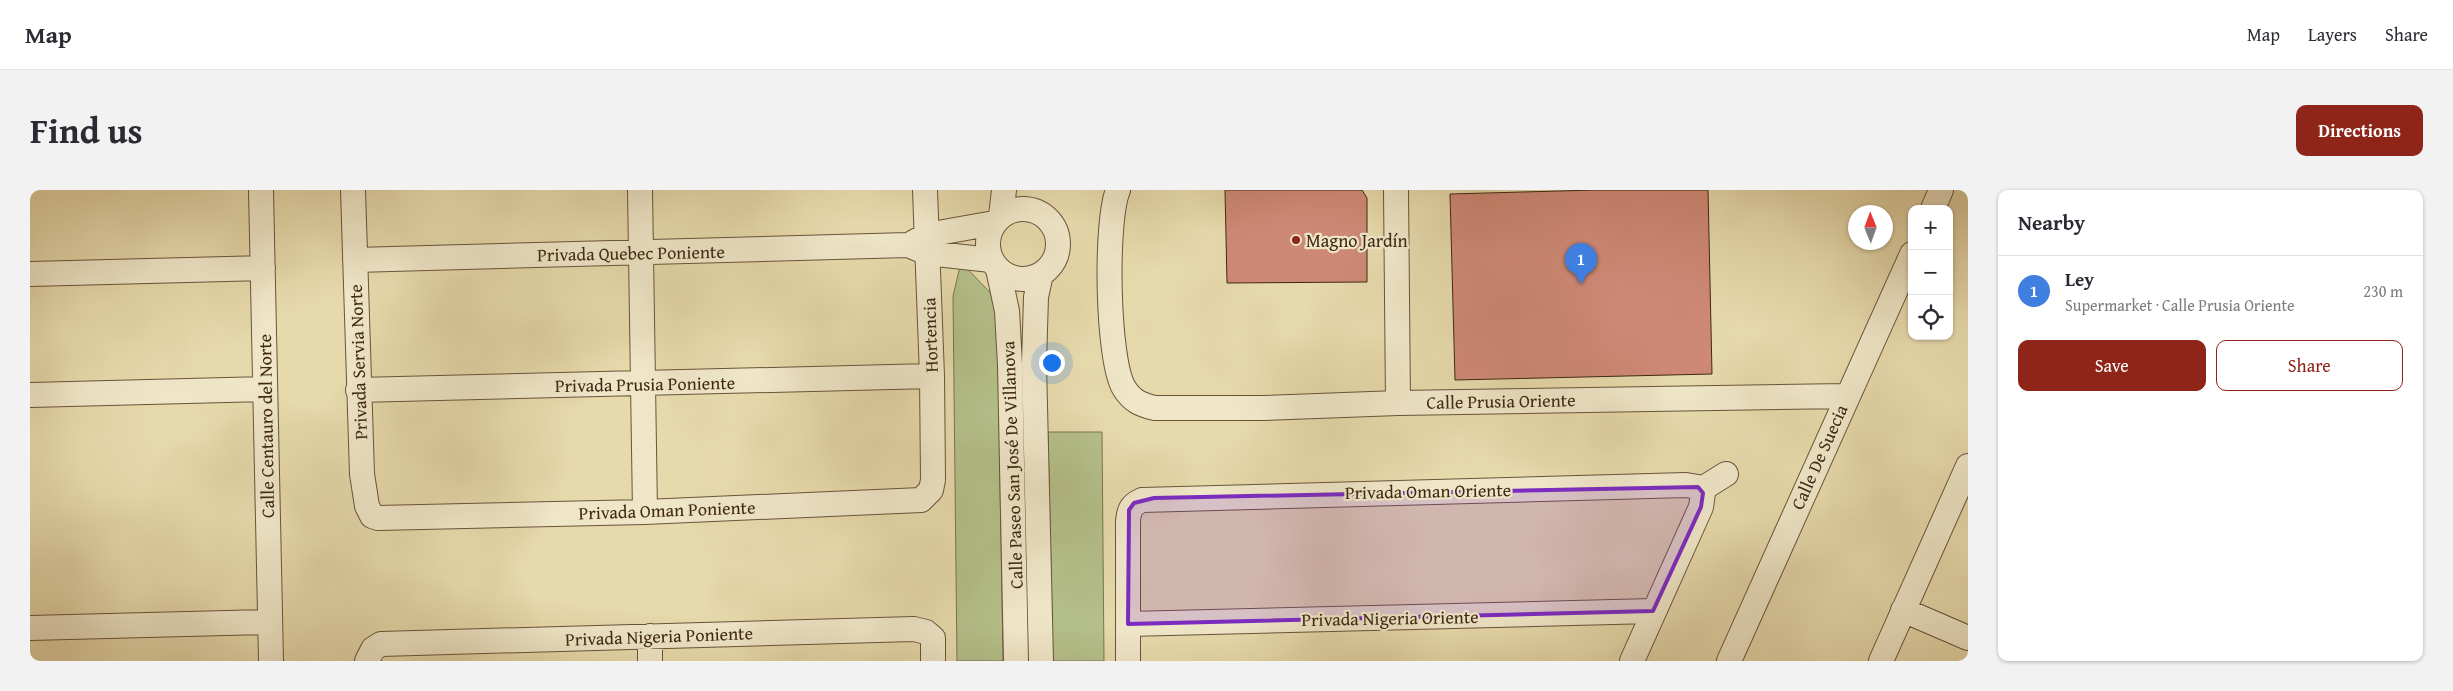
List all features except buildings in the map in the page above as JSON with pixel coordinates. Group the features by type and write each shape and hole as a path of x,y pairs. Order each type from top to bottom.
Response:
{"street":[{"name":"Calle Centauro del Norte","path":"261,190 271,661"},
{"name":"Privada Servia Norte","path":"353,190 362,474 367,506 372,516 389,518"},
{"path":"640,190 646,512"},
{"name":"Hortencia","path":"925,190 920,245 932,376 933,480"},
{"path":"998,219 1036,201 1054,227 1058,242 1052,264 1041,274 1028,278 1015,278 994,264 987,244 989,233 998,219 1004,190"},
{"name":"Calle Prusia Oriente","path":"1118,190 1112,213 1113,347 1118,374 1130,397 1140,404 1155,408 1264,408 1398,403 1847,396"},
{"path":"1396,190 1398,403"},
{"path":"1934,205 1941,190"},
{"name":"Privada Quebec Poniente","path":"920,245 998,219"},
{"name":"Privada Quebec Poniente","path":"355,260 920,245 994,264"},
{"name":"Calle De Suecia","path":"1729,661 1908,263"},
{"name":"Calle Paseo San José De Villanova","path":"994,264 1007,311 1041,661"},
{"path":"30,274 263,268"},
{"name":"Calle Paseo San José De Villanova","path":"1016,661 1034,317 1041,274"},
{"name":"Privada Prusia Poniente","path":"358,390 932,376"},
{"path":"30,395 265,389"},
{"path":"1881,661 1902,610 1968,466"},
{"path":"1632,661 1701,498 1726,474"},
{"name":"Privada Oman Poniente","path":"389,518 646,512 910,502 926,497 931,490 933,480"},
{"name":"Privada Oman Oriente","path":"1128,661 1127,549 1129,510 1134,503 1154,498 1676,486 1692,486 1701,498"},
{"path":"1902,610 1968,638"},
{"name":"Privada Nigeria Oriente","path":"1128,624 1653,611"},
{"path":"30,628 270,622"},
{"name":"Privada Nigeria Poniente","path":"374,652 650,636 914,629 926,632 933,650"},
{"path":"650,636 650,661"}],"highlighted area":[{"path":"1698,487 1703,493 1701,507 1653,611 1128,624 1129,510 1134,503 1154,498"}],"green space":[{"path":"961,262 997,300 1003,661 957,661 953,296"},
{"path":"1048,432 1102,432 1104,661 1053,661"}],"place":[{"name":"Magno Jardín","path":"1296,240"},
{"name":"Ley","path":"1581,284"}]}
